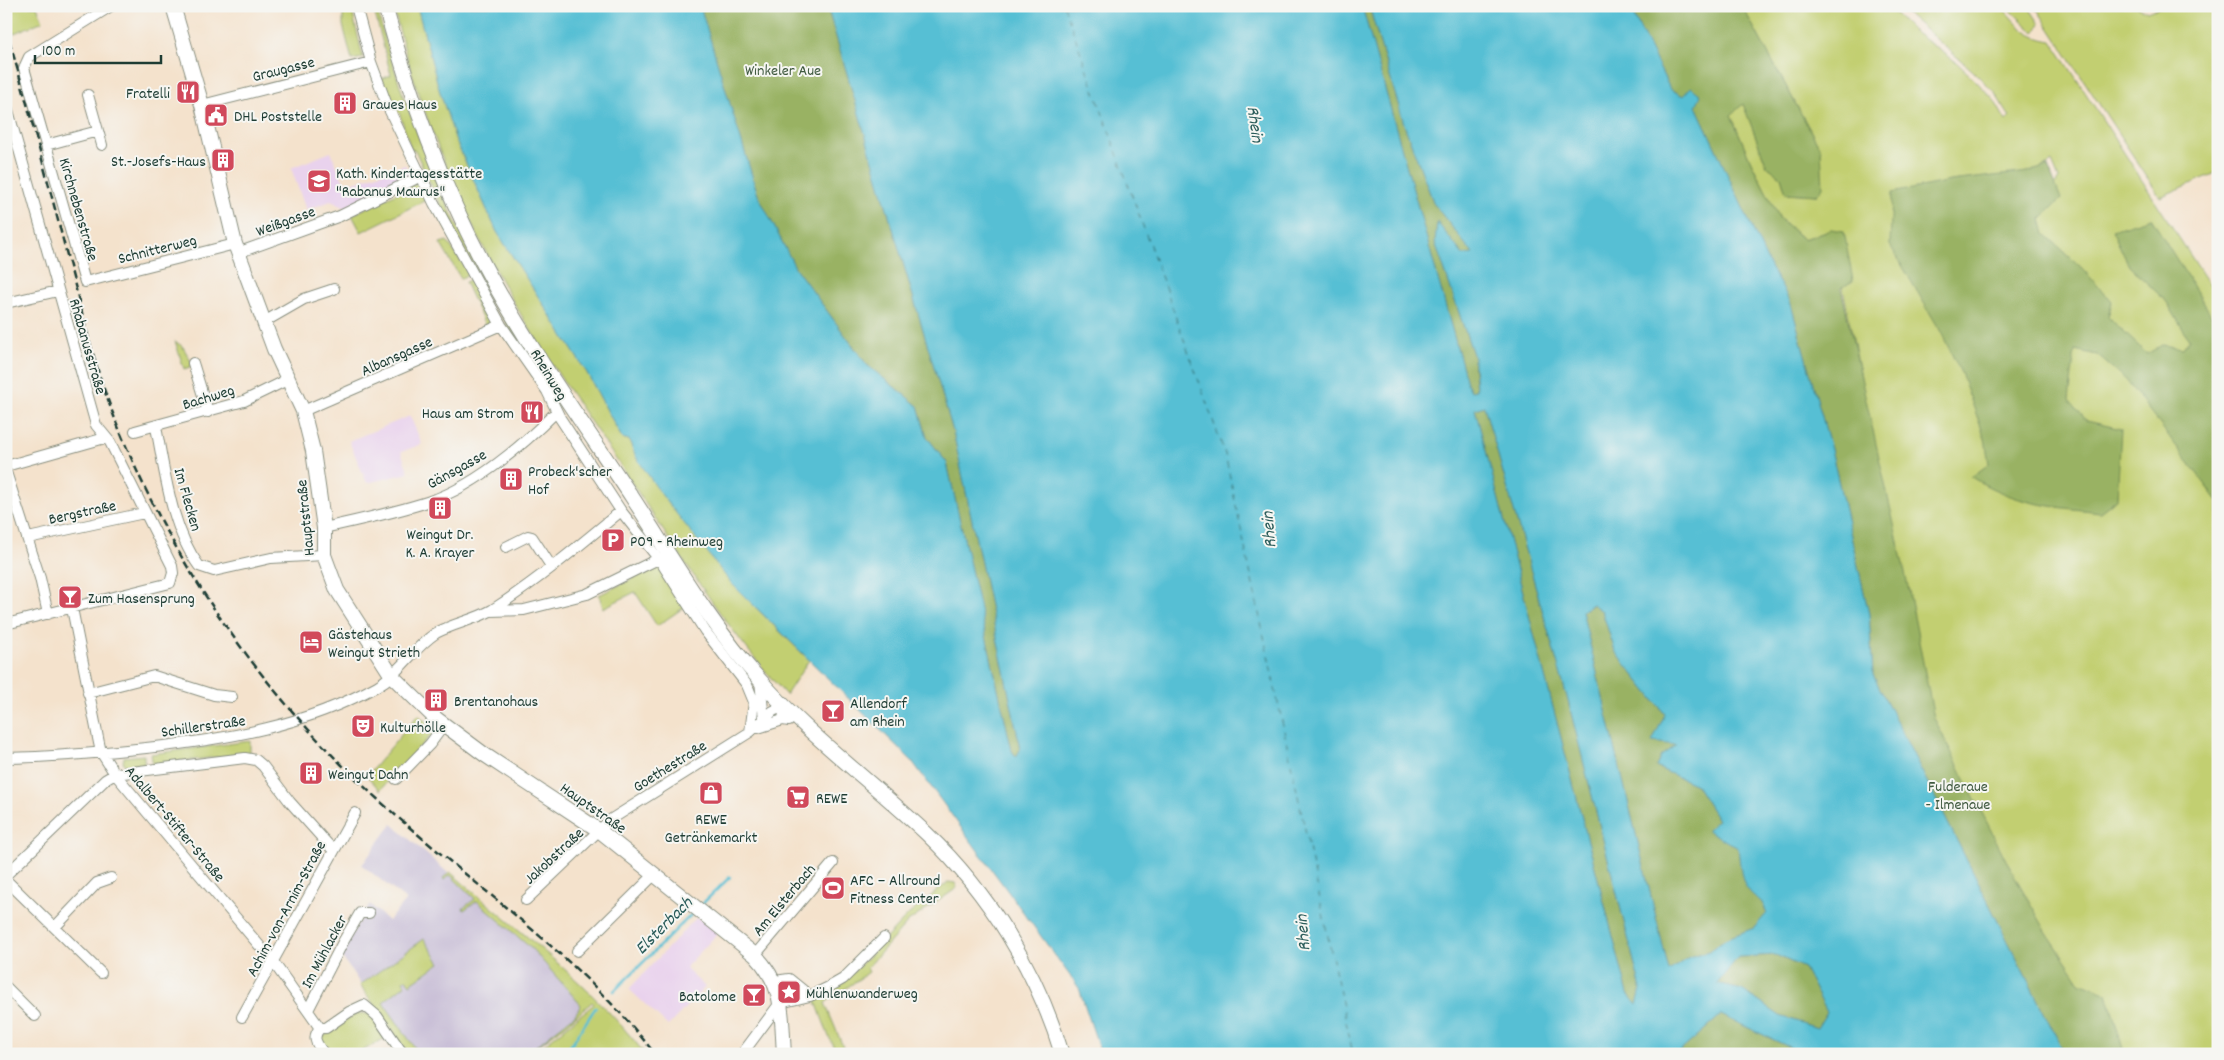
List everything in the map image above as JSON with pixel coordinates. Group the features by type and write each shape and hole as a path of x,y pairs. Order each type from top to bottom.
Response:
{"main road":[{"name":"Hauptstraße","path":"173,6 202,105 237,248 287,380 303,411 314,451 324,528 324,555 336,590 392,676 444,725 486,756 600,831 756,955 775,981 780,1003 784,1054"},
{"path":"385,6 409,90 436,165 506,305 720,629 784,713 804,724 928,835 974,886 1012,942 1031,976 1062,1054"}],"street":[{"name":"Kirchnebenstraße","path":"85,282 24,74 26,60 111,6"},
{"name":"Rheinweg","path":"356,6 371,62 387,105 421,176 501,325 546,391 556,412 621,511 658,558 705,631 752,693 755,710 753,730"},
{"name":"Graugasse","path":"202,105 371,62"},
{"path":"88,95 102,145"},
{"name":"Rhabanusstraße","path":"6,102 96,425 110,442 172,566 173,573 170,583 72,608"},
{"name":"Kirchnebenstraße","path":"46,145 98,131"},
{"name":"Weißgasse","path":"237,248 340,216 421,176"},
{"name":"Schnitterweg","path":"85,282 237,248"},
{"path":"264,322 304,299 334,289"},
{"path":"6,303 58,291"},
{"name":"Albansgasse","path":"303,411 501,325"},
{"path":"193,363 208,412"},
{"name":"Bachweg","path":"134,432 244,401 287,380"},
{"name":"Gänsgasse","path":"324,528 436,499 453,491 523,445 556,412"},
{"name":"Im Flecken","path":"156,426 170,491 181,530 193,558 199,566 208,570 271,558 324,555"},
{"path":"6,466 105,438"},
{"path":"6,472 28,538 48,614"},
{"path":"392,676 408,656 437,633 490,611 621,511"},
{"name":"Bergstraße","path":"28,538 144,513"},
{"path":"506,547 528,536 532,537 551,566"},
{"path":"490,611 524,610 587,594 658,558"},
{"path":"6,624 72,608"},
{"name":"Adalbert-Stifter-Straße","path":"72,608 101,752 115,774 274,963 320,1028"},
{"path":"88,693 154,676 214,695 232,697"},
{"name":"Schillerstraße","path":"6,758 101,752 211,741 284,725 340,704 392,676"},
{"path":"760,680 763,693 764,719"},
{"path":"753,730 773,711 784,713"},
{"path":"753,730 784,713"},
{"path":"396,779 430,744 444,725"},
{"name":"Goethestraße","path":"600,831 610,820 753,730"},
{"path":"6,875 105,780 115,774 245,758 256,760 333,850"},
{"name":"Achim-von-Arnim-Straße","path":"242,1017 274,963 333,850 356,813"},
{"name":"Jakobstraße","path":"526,900 600,831"},
{"name":"Am Elsterbach","path":"756,955 834,864"},
{"path":"577,950 656,874"},
{"path":"55,927 97,884 112,878"},
{"path":"6,880 101,973"},
{"name":"Im Mühlacker","path":"308,1010 360,913 369,913"},
{"path":"742,1054 780,1003 810,996 843,978 884,938"},
{"path":"775,981 789,980 810,996"},
{"path":"6,988 35,1016"},
{"path":"324,1054 314,1040 315,1033 320,1028 326,1028 349,1012 364,1005 377,1016 403,1054"}],"shaded area":[{"name":"Kath. Kindertagesstätte \"Rabanus Maurus\"","path":"331,152 345,185 405,165 411,177 348,209 331,201 306,210 291,168"},
{"path":"410,416 422,444 401,452 409,473 367,483 349,441"},
{"path":"392,824 589,996 573,1019 529,1054 408,1054 340,954 370,904 388,921 406,900 362,865"},
{"path":"697,917 718,933 685,968 705,987 668,1026 629,989"}],"green space":[{"path":"6,6 37,6 43,21 12,34"},
{"path":"343,6 351,6 363,58 352,60 343,25"},
{"path":"373,6 376,6 409,112 451,213 502,310 562,403 559,405 481,281 415,150 411,149 400,115 381,79 391,75"},
{"path":"393,6 417,6 439,89 456,141 497,232 587,373 622,438 629,440 636,457 754,606 809,660 786,695 742,642 681,558 545,353 499,277 445,165 416,87"},
{"name":"Winkeler Aue","path":"700,6 827,6 953,431 1018,737 1020,750 1017,757 1012,751 947,463 927,437 918,406 867,365 796,269 758,195"},
{"path":"1362,6 1369,6 1405,127 1434,204 1474,255 1463,255 1437,222 1435,242 1474,357 1476,390 1471,391 1467,383"},
{"path":"1629,6 1742,6 1821,150 1823,187 1817,195 1786,193 1781,177 1767,166 1743,104 1731,115 1751,162 1780,219 1803,239 1831,229 1844,231 1853,281 1841,288 1909,591 1934,718 2008,864 2046,931 2080,982 2107,993 2123,1049 2122,1054 2065,1054 1873,675 1869,614 1831,449 1790,301 1771,269 1696,106 1700,95 1683,96 1670,89"},
{"name":"Fulderaue - Ilmenaue","path":"1742,6 1888,6 1914,32 1955,61 1977,82 1994,100 2006,121 2010,117 1994,92 1972,70 1898,6 2001,6 2028,33 2035,37 2052,41 2218,298 2218,1054 1684,1054 1861,378 1831,229 1803,239 1780,219 1751,162 1731,115 1743,103 1767,166 1781,177 1786,193 1817,195 1821,150","holes":["2052,162 2059,179 1964,322 1946,340 1941,332 1950,181 2018,174 2032,171"]},
{"path":"2006,6 2028,6 2040,24 2035,33"},
{"path":"2035,6 2137,6 2147,12 2163,6 2218,6 2218,172 2160,197"},
{"path":"2048,166 2061,199 2041,219 2045,234 2083,269 2112,302 2108,317 2147,354 2162,345 2183,348 2189,339 2166,301 2129,266 2112,230 2151,218 2218,326 2218,501 2126,380 2097,355 2075,350 2069,400 2087,421 2121,429 2117,499 2100,512 2048,506 2018,499 1971,477 1989,464 1985,438 1961,373 1941,332 1890,245 1892,193 1950,181 2028,172"},
{"path":"417,183 426,200 361,232 352,215"},
{"path":"447,241 469,273 461,279 440,243"},
{"path":"472,279 493,324 486,327 465,282"},
{"path":"175,341 183,347 192,363 190,367 184,369"},
{"path":"1484,406 1567,697 1641,989 1637,1006 1628,994 1475,409"},
{"path":"660,565 686,606 657,626 635,592 603,608 599,595"},
{"path":"1593,604 1602,611 1615,651 1665,714 1677,745 1661,756 1656,767 1696,785 1718,820 1708,830 1738,848 1741,871 1747,888 1761,902 1767,914 1754,928 1725,939 1709,951 1689,957 1669,971 1582,611"},
{"path":"418,715 436,730 380,790 367,776"},
{"path":"250,741 250,753 153,765 151,754"},
{"path":"144,755 144,765 127,767 123,762 124,757"},
{"path":"450,872 527,936 577,981 624,1028 645,1054 533,1054 594,1004 592,1002 567,1024 526,1054 575,1015 581,1005 533,950 477,901 464,910 463,908 475,899 450,875 444,880 443,878"},
{"path":"948,882 955,883 957,888 908,922 867,968 869,972 825,1003 846,1054 838,1054 829,1037 815,999 845,981 908,915"},
{"path":"424,939 440,963 410,984 406,979 403,981 405,985 383,1002 419,1054 408,1054 360,985"},
{"path":"1776,955 1804,968 1827,1012 1817,1028 1780,1016 1742,990 1717,984 1738,957"},
{"path":"359,1013 370,1014 387,1037 357,1054 328,1054 321,1041 321,1036 331,1032"},
{"path":"1721,1015 1804,1054 1677,1054"}],"water":[{"name":"Rhein","path":"417,6 700,6 758,195 796,269 867,365 918,406 927,437 947,463 1012,751 1016,757 1020,750 1018,737 953,431 827,6 1362,6 1467,383 1471,391 1476,390 1474,357 1435,242 1437,222 1463,255 1473,254 1434,204 1405,127 1369,6 1629,6 1670,89 1683,96 1691,87 1701,95 1696,106 1771,269 1790,301 1831,449 1869,614 1873,675 2065,1054 1804,1054 1721,1015 1677,1054 1101,1054 1079,988 912,761 731,583 661,494 636,457 629,440 622,438 587,373 497,232 456,141 439,89","holes":["1484,406 1567,697 1641,989 1637,1005 1628,994 1475,409","1592,604 1602,611 1615,651 1665,714 1652,742 1676,745 1661,756 1656,767 1696,785 1718,820 1707,830 1738,848 1744,883 1750,892 1761,902 1767,913 1754,928 1725,939 1709,951 1689,957 1669,971 1582,611","1776,955 1804,968 1827,1012 1817,1028 1780,1016 1742,990 1717,984 1738,957"]}],"waterway":[{"name":"Elsterbach","path":"701,905 730,877"},
{"name":"Elsterbach","path":"614,991 693,913"},
{"name":"Elsterbach","path":"565,1054 596,1007"}],"ferry route":[{"path":"1064,6 1225,454 1353,1054"}],"railway":[{"path":"6,29 90,343 105,392 125,444 148,495 174,544 203,592 234,638 268,682 342,765 421,837 583,975 620,1013 655,1054"}],"place":[{"name":"Fratelli","path":"188,92"},
{"name":"Graues Haus","path":"345,103"},
{"name":"DHL Poststelle","path":"216,115"},
{"name":"St.-Josefs-Haus","path":"223,160"},
{"name":"Kath. Kindertagesstätte \"Rabanus Maurus\"","path":"319,181"},
{"name":"Haus am Strom","path":"532,412"},
{"name":"Probeck'scher Hof","path":"511,479"},
{"name":"Weingut Dr. K. A. Krayer","path":"440,508"},
{"name":"P09 - Rheinweg","path":"613,540"},
{"name":"Zum Hasensprung","path":"70,597"},
{"name":"Gästehaus Weingut Strieth","path":"311,642"},
{"name":"Brentanohaus","path":"436,700"},
{"name":"Allendorf am Rhein","path":"833,711"},
{"name":"Kulturhölle","path":"363,726"},
{"name":"Weingut Dahn","path":"311,773"},
{"name":"REWE Getränkemarkt","path":"711,793"},
{"name":"REWE","path":"798,797"},
{"name":"AFC – Allround Fitness Center","path":"833,888"},
{"name":"Mühlenwanderweg","path":"789,992"},
{"name":"Batolome","path":"754,995"}]}
